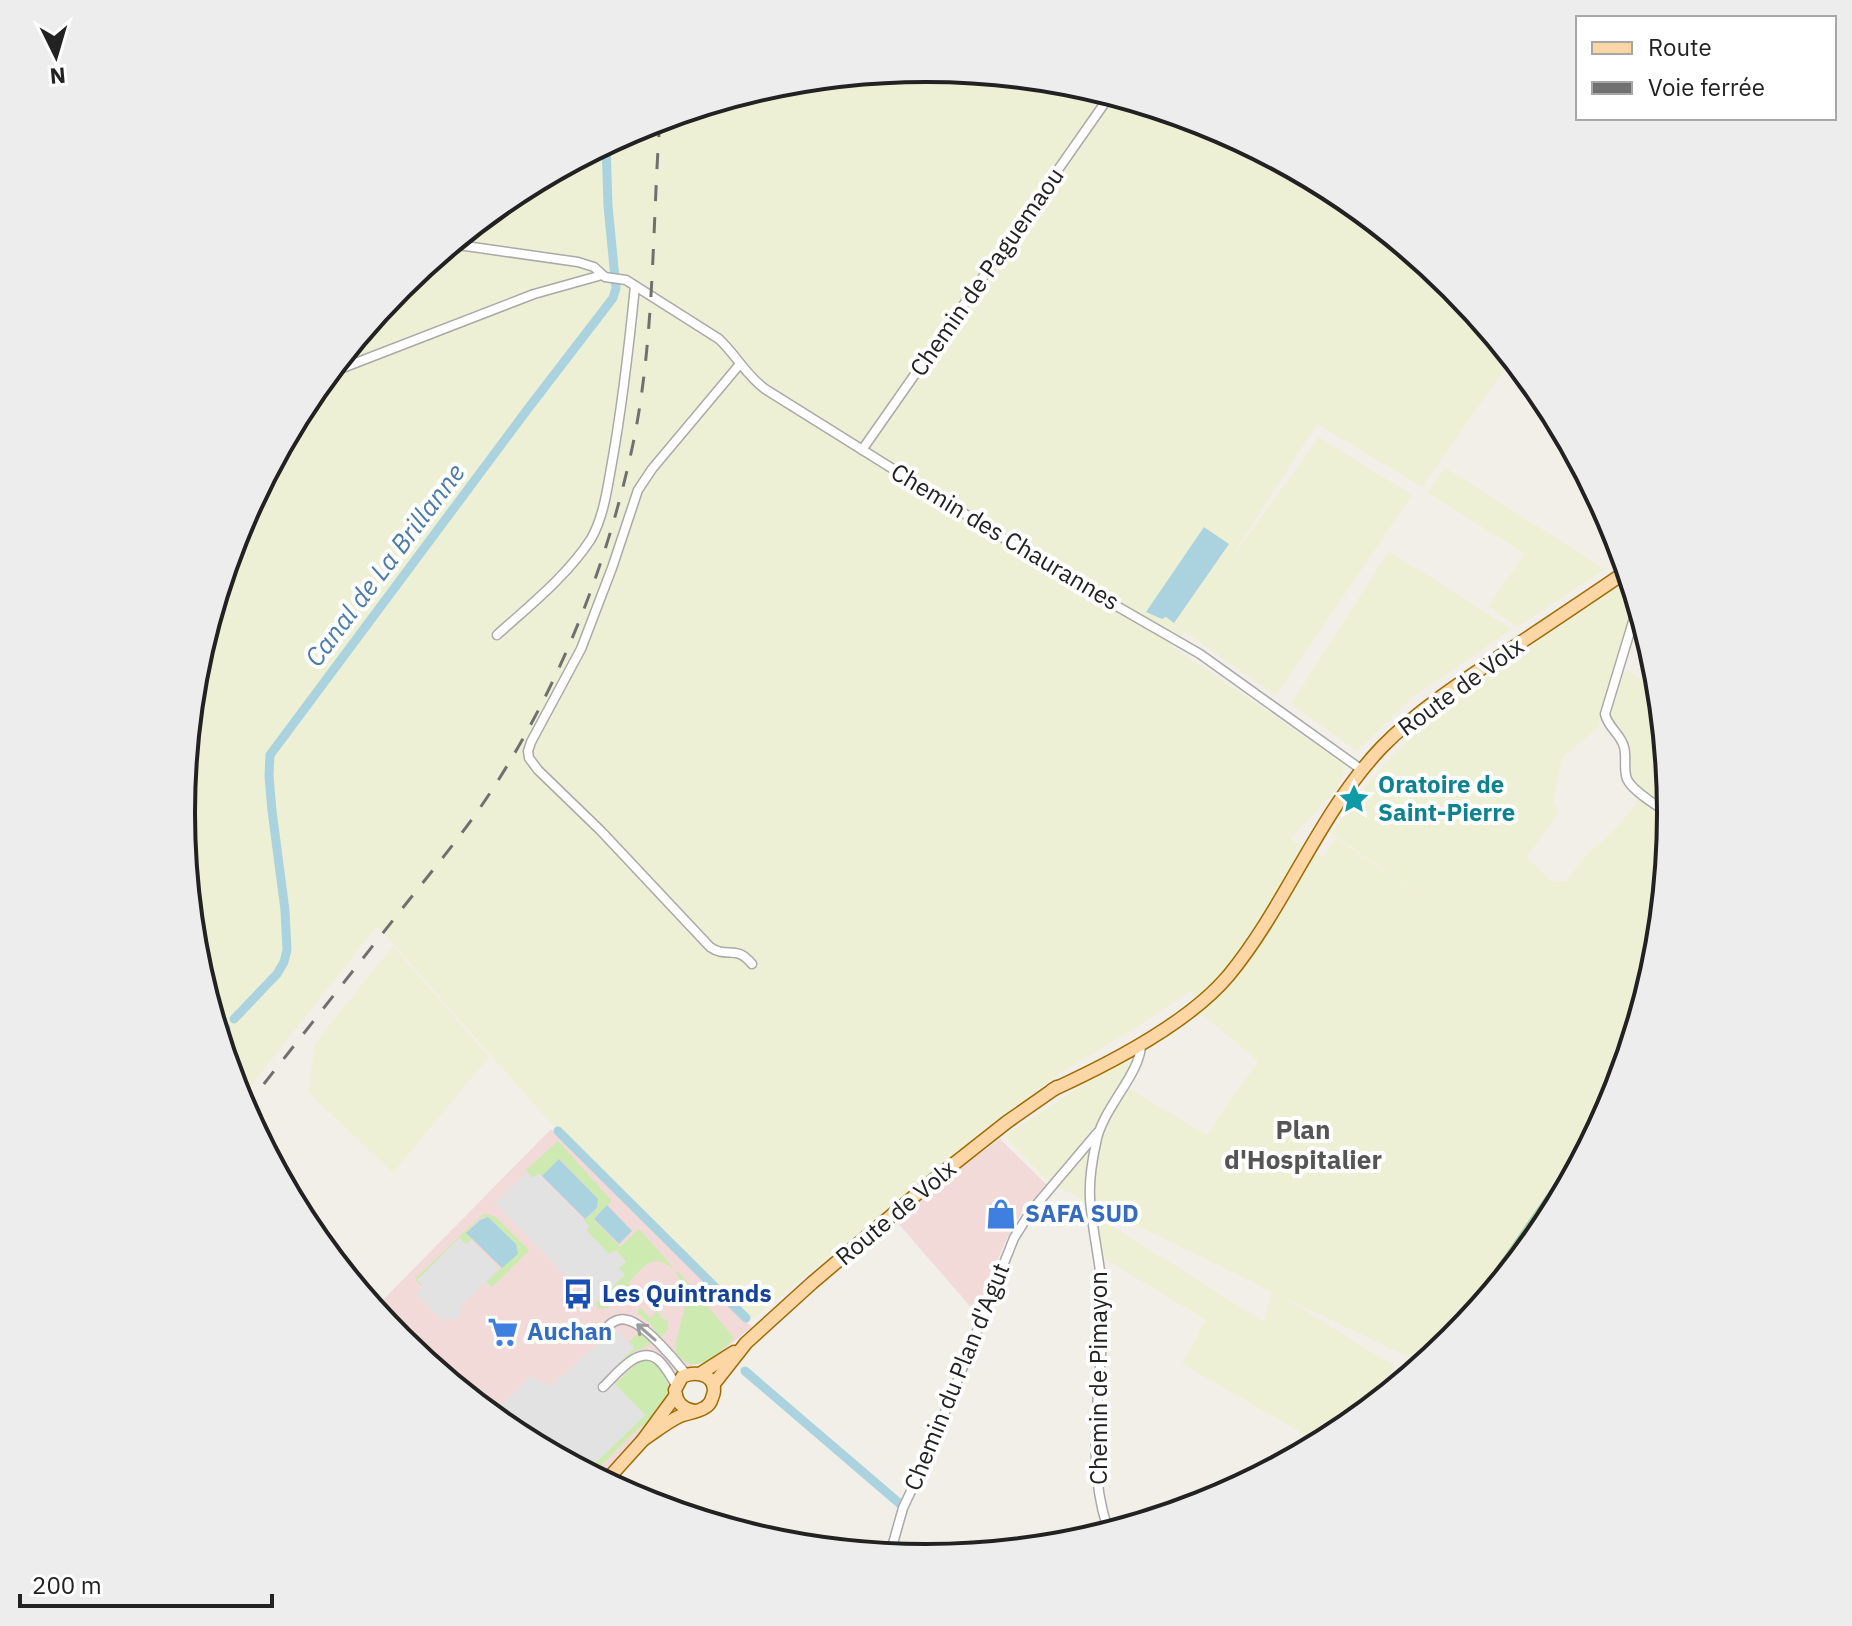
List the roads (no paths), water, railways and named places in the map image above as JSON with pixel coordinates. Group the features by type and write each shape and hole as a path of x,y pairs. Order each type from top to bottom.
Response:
{"main road":[{"name":"Route de Volx","path":"1052,1090 1141,1043 1186,1015 1208,996 1230,974 1279,903 1324,824 1362,770 1407,723 1618,577"},
{"name":"Route de Volx","path":"701,1373 746,1343 931,1182 1007,1122 1078,1071 1182,1008 1245,952"},
{"name":"Route de Volx","path":"713,1385 746,1343"},
{"path":"613,1473 643,1440 682,1377 696,1372 708,1378 713,1385 710,1403 701,1410 672,1420 643,1440"},
{"path":"676,1390 682,1406 695,1411"}],"street":[{"name":"Chemin de Paguemaou","path":"862,450 1104,104"},
{"path":"348,366 534,294 602,275 594,267 578,262 465,246"},
{"name":"Chemin des Chaurannes","path":"602,275 635,286 719,339 759,384 1061,574 1200,654 1362,770"},
{"path":"497,635 559,577 587,544 596,528 608,483 622,403 635,286"},
{"path":"740,364 638,490 581,649 528,751 538,770 601,831 710,947 720,952 740,953 752,964"},
{"path":"1632,624 1605,714 1609,725 1624,744 1628,781 1657,805"},
{"path":"1141,1043 1142,1039 1176,1017 1182,1008"},
{"name":"Chemin de Pimayon","path":"1106,1521 1095,1466 1103,1308 1090,1182 1098,1133 1137,1063 1141,1043"},
{"name":"Chemin du Plan d'Agut","path":"893,1543 903,1508 928,1455 1014,1238 1031,1211 1098,1133"},
{"path":"609,1325 622,1319 637,1324 686,1374"},
{"path":"603,1387 635,1357 647,1355 658,1359 676,1390"}],"water":[{"path":"1204,527 1229,544 1174,623 1166,617 1162,619 1146,612"},
{"path":"559,1159 598,1199 597,1208 585,1219 542,1176"},
{"path":"607,1205 632,1231 619,1244 594,1219"},
{"path":"488,1217 516,1244 518,1254 502,1268 466,1233"}],"waterway":[{"name":"Canal de La Brillanne","path":"234,1019 277,974 287,950 272,811 270,755 613,298 616,288 606,156"},
{"path":"558,1131 746,1318"},
{"path":"745,1371 899,1503"}],"railway":[{"path":"253,1098 487,797 522,740 581,618 611,532 640,404 649,323 659,133"}],"place":[{"name":"Oratoire de Saint-Pierre","path":"1354,799"},
{"name":"SAFA SUD","path":"1001,1214"},
{"name":"Les Quintrands","path":"578,1294"},
{"name":"Auchan","path":"503,1332"}],"district":[{"name":"Plan d'Hospitalier","path":"1303,1145"}]}
